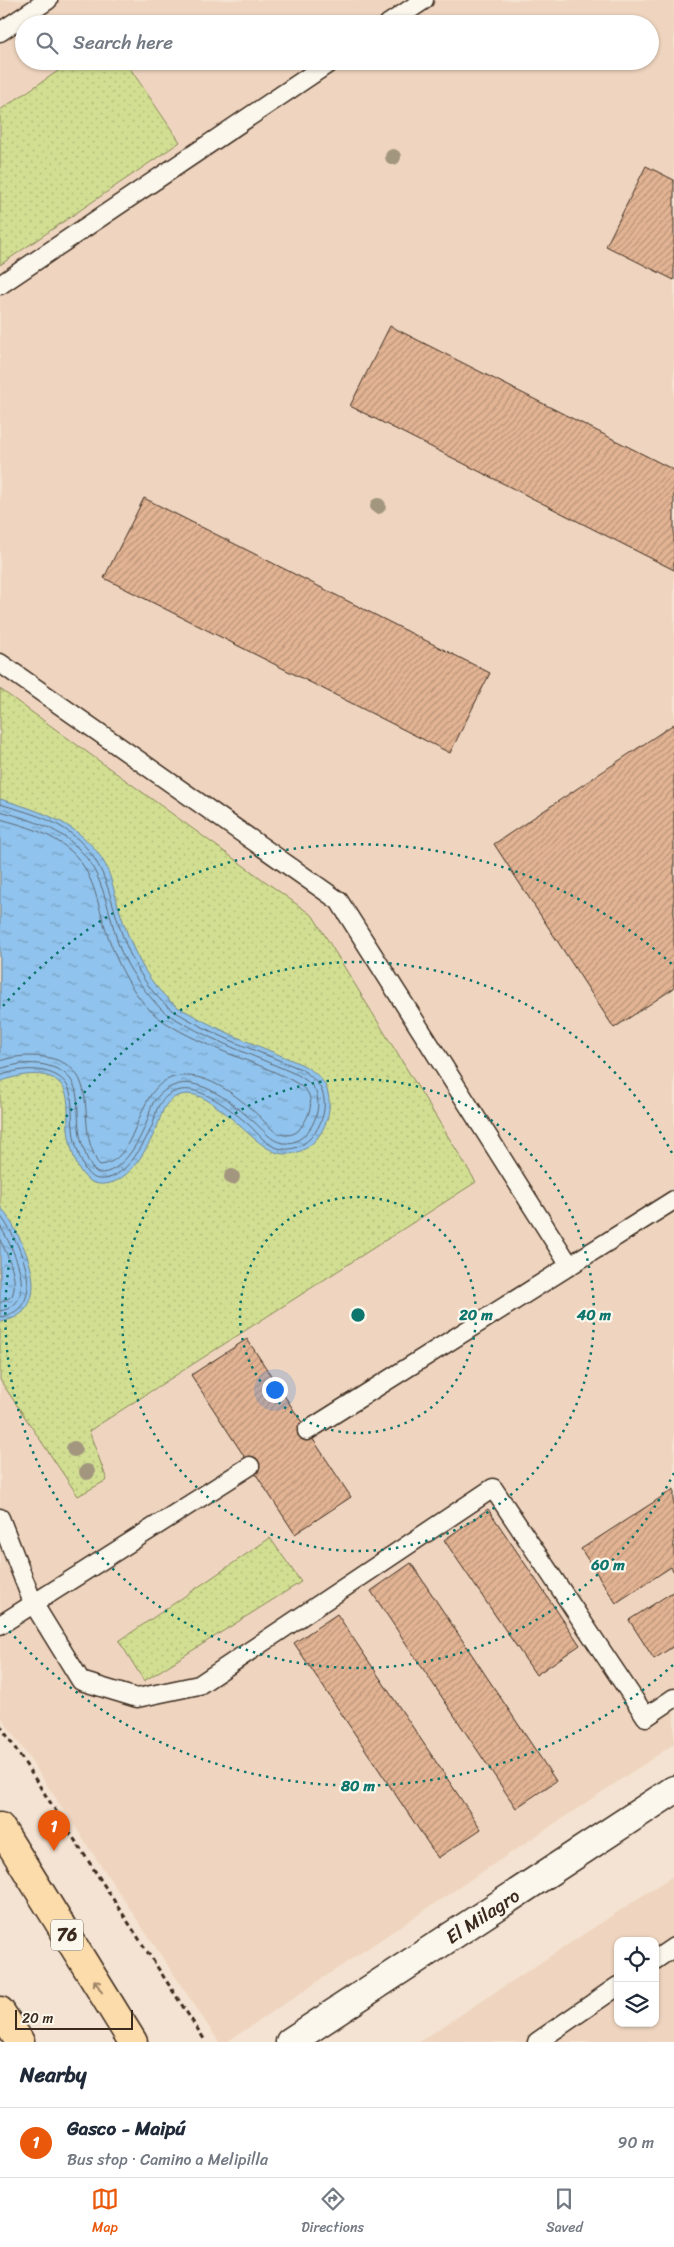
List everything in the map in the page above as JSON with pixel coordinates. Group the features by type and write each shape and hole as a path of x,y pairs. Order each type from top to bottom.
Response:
{"main road":[{"name":"76","path":"0,1827 133,2042"},
{"path":"0,2011 20,2042"}],"street":[{"name":"El Milagro","path":"290,2042 674,1790"}],"lane":[{"path":"26,15 48,0"},
{"path":"402,15 424,0"},
{"path":"0,32 15,22"},
{"path":"0,284 319,70"},
{"path":"0,663 339,901 570,1266"},
{"path":"307,1431 674,1200"},
{"path":"0,1625 250,1466"},
{"path":"0,1518 33,1603 81,1681 137,1698 199,1685 493,1488 646,1717 674,1698"},
{"path":"659,1957 674,1947"},
{"path":"537,2042 614,1989"}],"path":[{"path":"0,1725 206,2042"}],"shaded area":[{"path":"0,0 674,0 674,1744 227,2042 219,2042 0,1715"},
{"path":"674,1875 674,2042 419,2042"}],"green space":[{"path":"60,70 131,70 180,142 0,265 0,110"},
{"path":"0,689 313,916 476,1182 89,1431 107,1480 78,1496 0,1380"},
{"path":"270,1538 301,1582 144,1681 119,1641"}],"water":[{"path":"0,799 31,809 60,822 74,830 97,852 108,870 121,916 143,968 160,991 172,1003 217,1028 303,1065 318,1076 325,1085 329,1096 329,1108 327,1120 315,1140 306,1148 296,1153 284,1154 272,1150 259,1142 205,1099 191,1094 178,1096 166,1106 147,1147 127,1174 118,1180 99,1184 91,1182 85,1177 73,1154 68,1129 67,1100 65,1091 60,1083 45,1075 26,1075 0,1082"},
{"path":"0,1206 18,1235 26,1253 33,1289 29,1304 18,1315 0,1322"}],"building":[{"path":"646,166 674,180 674,280 606,246"},
{"path":"390,326 674,470 674,570 350,406"},
{"path":"144,498 490,673 450,753 104,578"},
{"path":"674,724 674,988 614,1028 494,844"},
{"path":"247,1339 351,1497 295,1534 191,1375"},
{"path":"674,1489 674,1572 671,1567 616,1603 581,1549"},
{"path":"488,1509 580,1645 536,1675 444,1540"},
{"path":"411,1563 556,1781 516,1808 371,1591"},
{"path":"674,1591 674,1646 654,1659 629,1620"},
{"path":"337,1614 481,1829 438,1858 294,1643"}],"place":[{"name":"Gasco - Maipú","path":"54,1851"}]}
